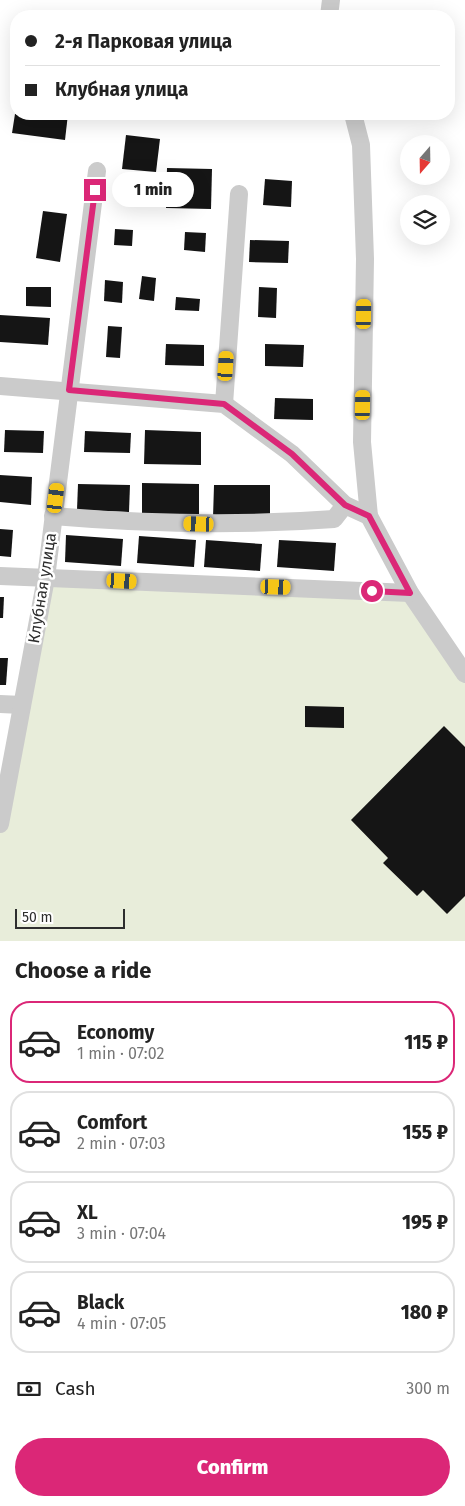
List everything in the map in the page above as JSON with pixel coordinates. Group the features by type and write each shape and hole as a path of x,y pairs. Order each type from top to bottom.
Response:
{"street":[{"path":"354,120 362,154 365,260 362,442 369,516 410,593 465,674"},
{"name":"Клубная улица","path":"0,824 46,578 97,171"},
{"path":"224,404 239,194"},
{"path":"0,386 69,390 224,404 292,454 345,505 369,516"},
{"path":"53,516 199,524 270,524 334,519 345,505"},
{"path":"0,576 410,593"},
{"path":"0,704 22,705"}],"green space":[{"path":"46,578 410,593 465,674 465,941 0,941 0,824"}],"building":[{"path":"14,120 67,120 65,140 12,133"},
{"path":"126,135 160,139 156,172 122,169"},
{"path":"167,168 212,169 211,209 166,208"},
{"path":"121,178 139,179 138,194 120,193"},
{"path":"265,179 292,181 291,207 263,205"},
{"path":"43,211 67,214 60,262 36,258"},
{"path":"115,229 133,230 132,246 114,245"},
{"path":"185,232 206,233 205,252 184,250"},
{"path":"250,240 289,241 288,263 249,262"},
{"path":"142,276 156,278 154,301 139,299"},
{"path":"105,280 123,282 122,303 104,301"},
{"path":"26,287 51,287 51,307 26,306"},
{"path":"259,287 277,288 276,318 258,317"},
{"path":"176,297 200,299 199,311 175,310"},
{"path":"0,315 50,318 48,345 0,342"},
{"path":"108,326 122,327 120,358 106,357"},
{"path":"166,344 204,345 204,366 165,365"},
{"path":"265,344 304,345 303,367 265,366"},
{"path":"275,398 313,399 313,420 274,419"},
{"path":"5,430 44,431 43,453 4,452"},
{"path":"145,430 201,432 201,465 144,464"},
{"path":"85,431 131,433 130,453 84,452"},
{"path":"0,475 32,477 31,505 0,502"},
{"path":"142,483 199,484 199,517 142,516"},
{"path":"78,484 130,485 129,512 77,510"},
{"path":"214,485 270,485 270,519 213,518"},
{"path":"0,529 13,530 11,557 0,556"},
{"path":"66,535 123,539 121,566 65,562"},
{"path":"139,536 196,540 194,567 137,563"},
{"path":"206,540 262,544 260,571 204,567"},
{"path":"279,540 336,543 334,571 277,567"},
{"path":"0,597 4,597 3,618 0,618"},
{"path":"0,658 8,658 6,685 0,685"},
{"path":"305,706 344,707 344,728 305,727"},
{"path":"444,726 465,747 465,896 447,914 423,890 417,896 383,863 388,858 351,820"}],"route":[{"path":"95,190 69,390 224,404 292,454 345,505 369,516 410,593 372,591"}]}
